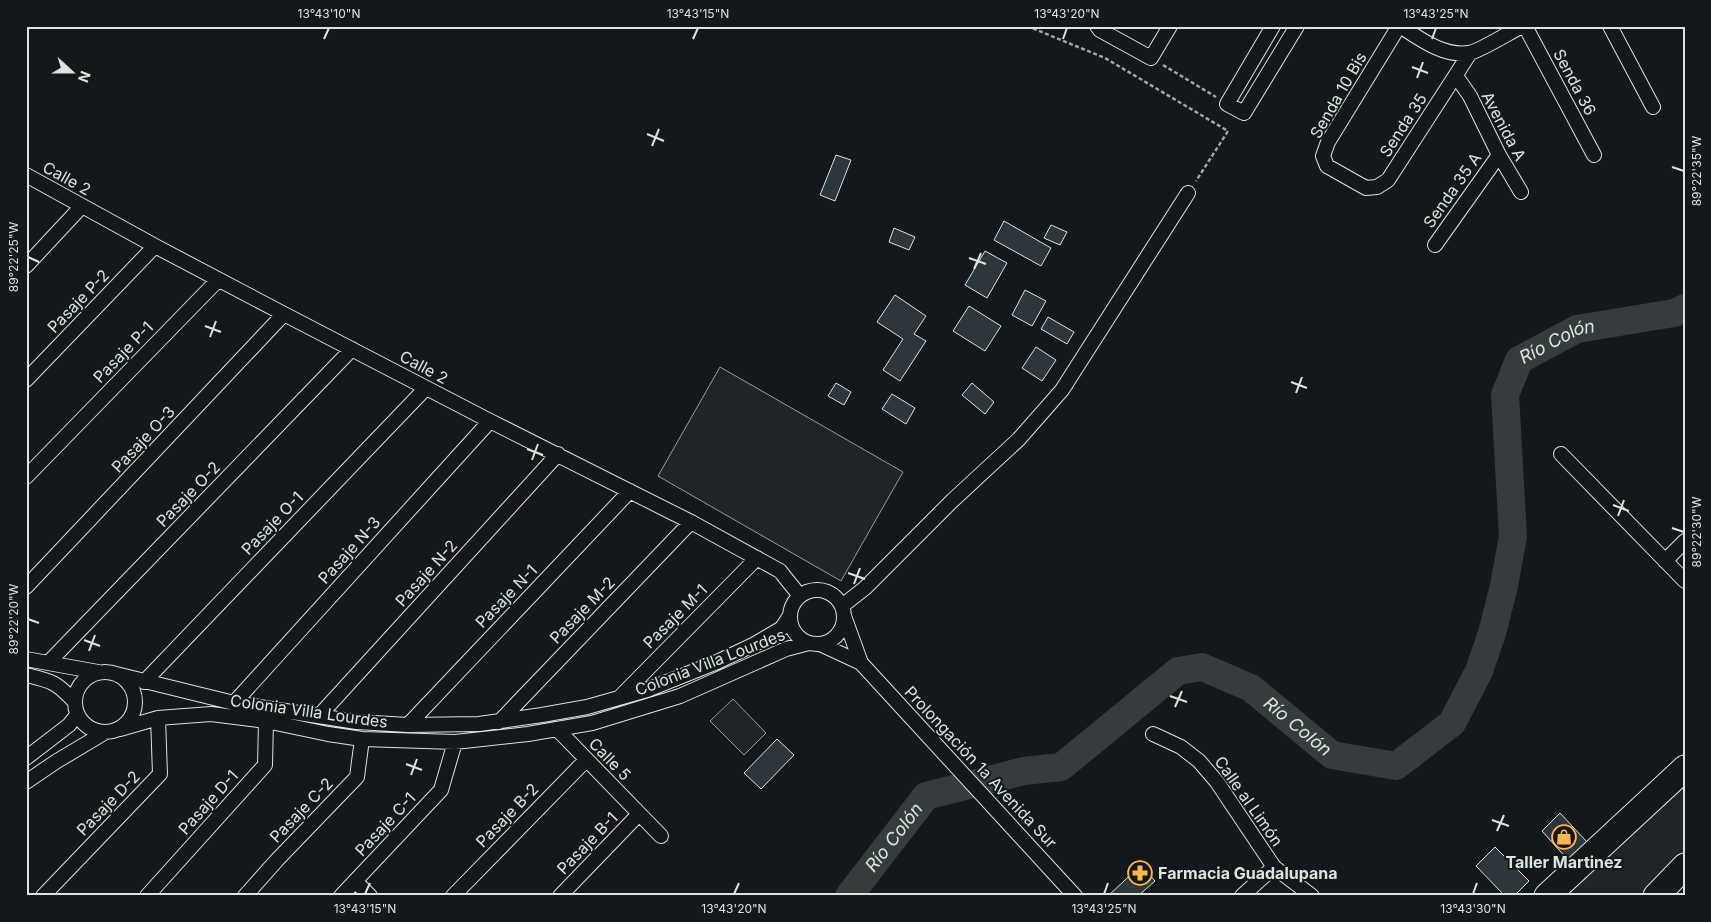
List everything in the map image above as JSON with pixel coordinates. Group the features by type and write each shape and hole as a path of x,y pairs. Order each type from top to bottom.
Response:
{"highway":[{"path":"1547,896 1685,768"},
{"path":"1656,896 1685,866"}],"street":[{"path":"1097,26 1100,30 1151,58 1170,26"},
{"path":"1273,26 1228,104 1244,113 1298,26"},
{"path":"1400,26 1442,50 1456,53 1470,52 1524,26"},
{"name":"Senda 10 Bis","path":"1377,188 1366,188 1327,166 1323,156 1328,142 1400,26"},
{"name":"Senda 36","path":"1524,26 1594,155"},
{"path":"1610,26 1653,107"},
{"name":"Senda 35","path":"1377,188 1388,180 1470,52"},
{"name":"Avenida A","path":"1456,76 1477,110 1498,155 1521,192"},
{"name":"Senda 35 A","path":"1435,245 1498,155"},
{"name":"Calle 2","path":"26,175 218,280 490,421 691,522 780,571 800,596"},
{"path":"843,611 953,500 1019,439 1062,390 1188,193"},
{"path":"26,266 82,206"},
{"name":"Pasaje P-2","path":"26,380 154,246"},
{"name":"Pasaje P-1","path":"26,477 218,280"},
{"name":"Pasaje O-3","path":"26,588 284,314"},
{"name":"Pasaje O-2","path":"48,663 352,349"},
{"name":"Pasaje O-1","path":"144,682 426,388"},
{"name":"Pasaje N-3","path":"234,703 490,421"},
{"name":"Pasaje N-2","path":"319,716 558,454"},
{"path":"1561,454 1685,581"},
{"name":"Pasaje N-1","path":"408,725 630,491"},
{"name":"Pasaje M-2","path":"498,722 691,522"},
{"path":"1665,561 1685,541"},
{"name":"Pasaje M-1","path":"619,698 757,558"},
{"path":"819,590 828,592 836,598 843,611 843,626 838,635 830,642 814,644 801,640 795,634 789,617 791,609 800,596 809,591 819,590"},
{"name":"Prolongación 1a Avenida Sur","path":"843,611 861,663 999,813 1067,893"},
{"name":"Colonia Villa Lourdes","path":"26,659 105,672 234,703 357,722 451,725 498,722 587,707 619,698 672,681 755,644 782,628 789,617"},
{"name":"Prolongación 1a Avenida Sur","path":"814,644 861,663"},
{"name":"Colonia Villa Lourdes","path":"120,729 158,718 211,714 266,721 362,739 454,742 528,734 592,723 680,696 786,649 814,644"},
{"path":"26,782 56,761 104,733 120,729 133,715 135,704 130,684 126,680 105,672 84,680 79,686 74,700 77,715 88,728 104,733"},
{"path":"26,675 46,679 58,685 74,700"},
{"path":"26,758 69,724 77,715"},
{"name":"Pasaje D-2","path":"43,896 160,774 158,718"},
{"name":"Pasaje D-1","path":"148,896 265,765 266,721"},
{"name":"Calle 5","path":"556,729 661,836"},
{"name":"Calle al Limón","path":"1152,734 1181,747 1199,761 1216,782 1274,867 1312,896"},
{"name":"Pasaje C-2","path":"245,896 357,777 362,739"},
{"name":"Pasaje C-1","path":"341,896 441,790 454,742"},
{"name":"Pasaje B-2","path":"453,896 586,760"},
{"name":"Pasaje B-1","path":"560,896 638,814"},
{"path":"1242,896 1274,867"},
{"path":"355,882 370,896"}],"path":[{"path":"1027,26 1105,58 1228,131 1188,193"},
{"path":"1151,58 1228,104"}],"shaded area":[{"path":"720,367 903,472 841,581 658,476"},
{"path":"733,699 766,733 744,755 710,721"},
{"path":"1685,786 1685,853 1670,872 1646,896 1566,896"}],"building":[{"path":"836,155 851,160 835,201 820,195"},
{"path":"1004,221 1051,248 1041,266 994,240"},
{"path":"1051,225 1067,232 1060,245 1044,238"},
{"path":"894,228 915,237 909,250 889,242"},
{"path":"985,251 1007,263 987,298 965,285"},
{"path":"1025,290 1046,301 1032,326 1012,315"},
{"path":"895,295 926,316 914,334 926,341 900,381 883,370 903,339 877,322"},
{"path":"969,306 1001,326 985,351 953,331"},
{"path":"1048,317 1074,332 1067,344 1041,329"},
{"path":"1036,347 1056,360 1042,381 1022,368"},
{"path":"836,383 851,392 844,405 828,396"},
{"path":"972,383 994,402 985,414 962,395"},
{"path":"892,394 915,408 906,424 882,409"},
{"path":"777,739 794,755 761,789 744,773"},
{"name":"Taller Martinez","path":"1560,813 1587,842 1568,860 1542,831"},
{"path":"1495,847 1529,881 1514,896 1505,896 1476,866"},
{"name":"Farmacia Guadalupana","path":"1141,865 1155,881 1138,896 1108,896"}],"waterway":[{"name":"Río Colón","path":"849,896 926,796 1024,771 1061,767 1178,671 1202,667 1251,688 1332,755 1396,766 1452,723 1479,671 1492,633 1504,586 1513,536 1505,395 1519,360 1577,329 1674,313 1685,308"}],"place":[{"name":"Taller Martinez","path":"1564,837"},
{"name":"Farmacia Guadalupana","path":"1140,873"}]}
